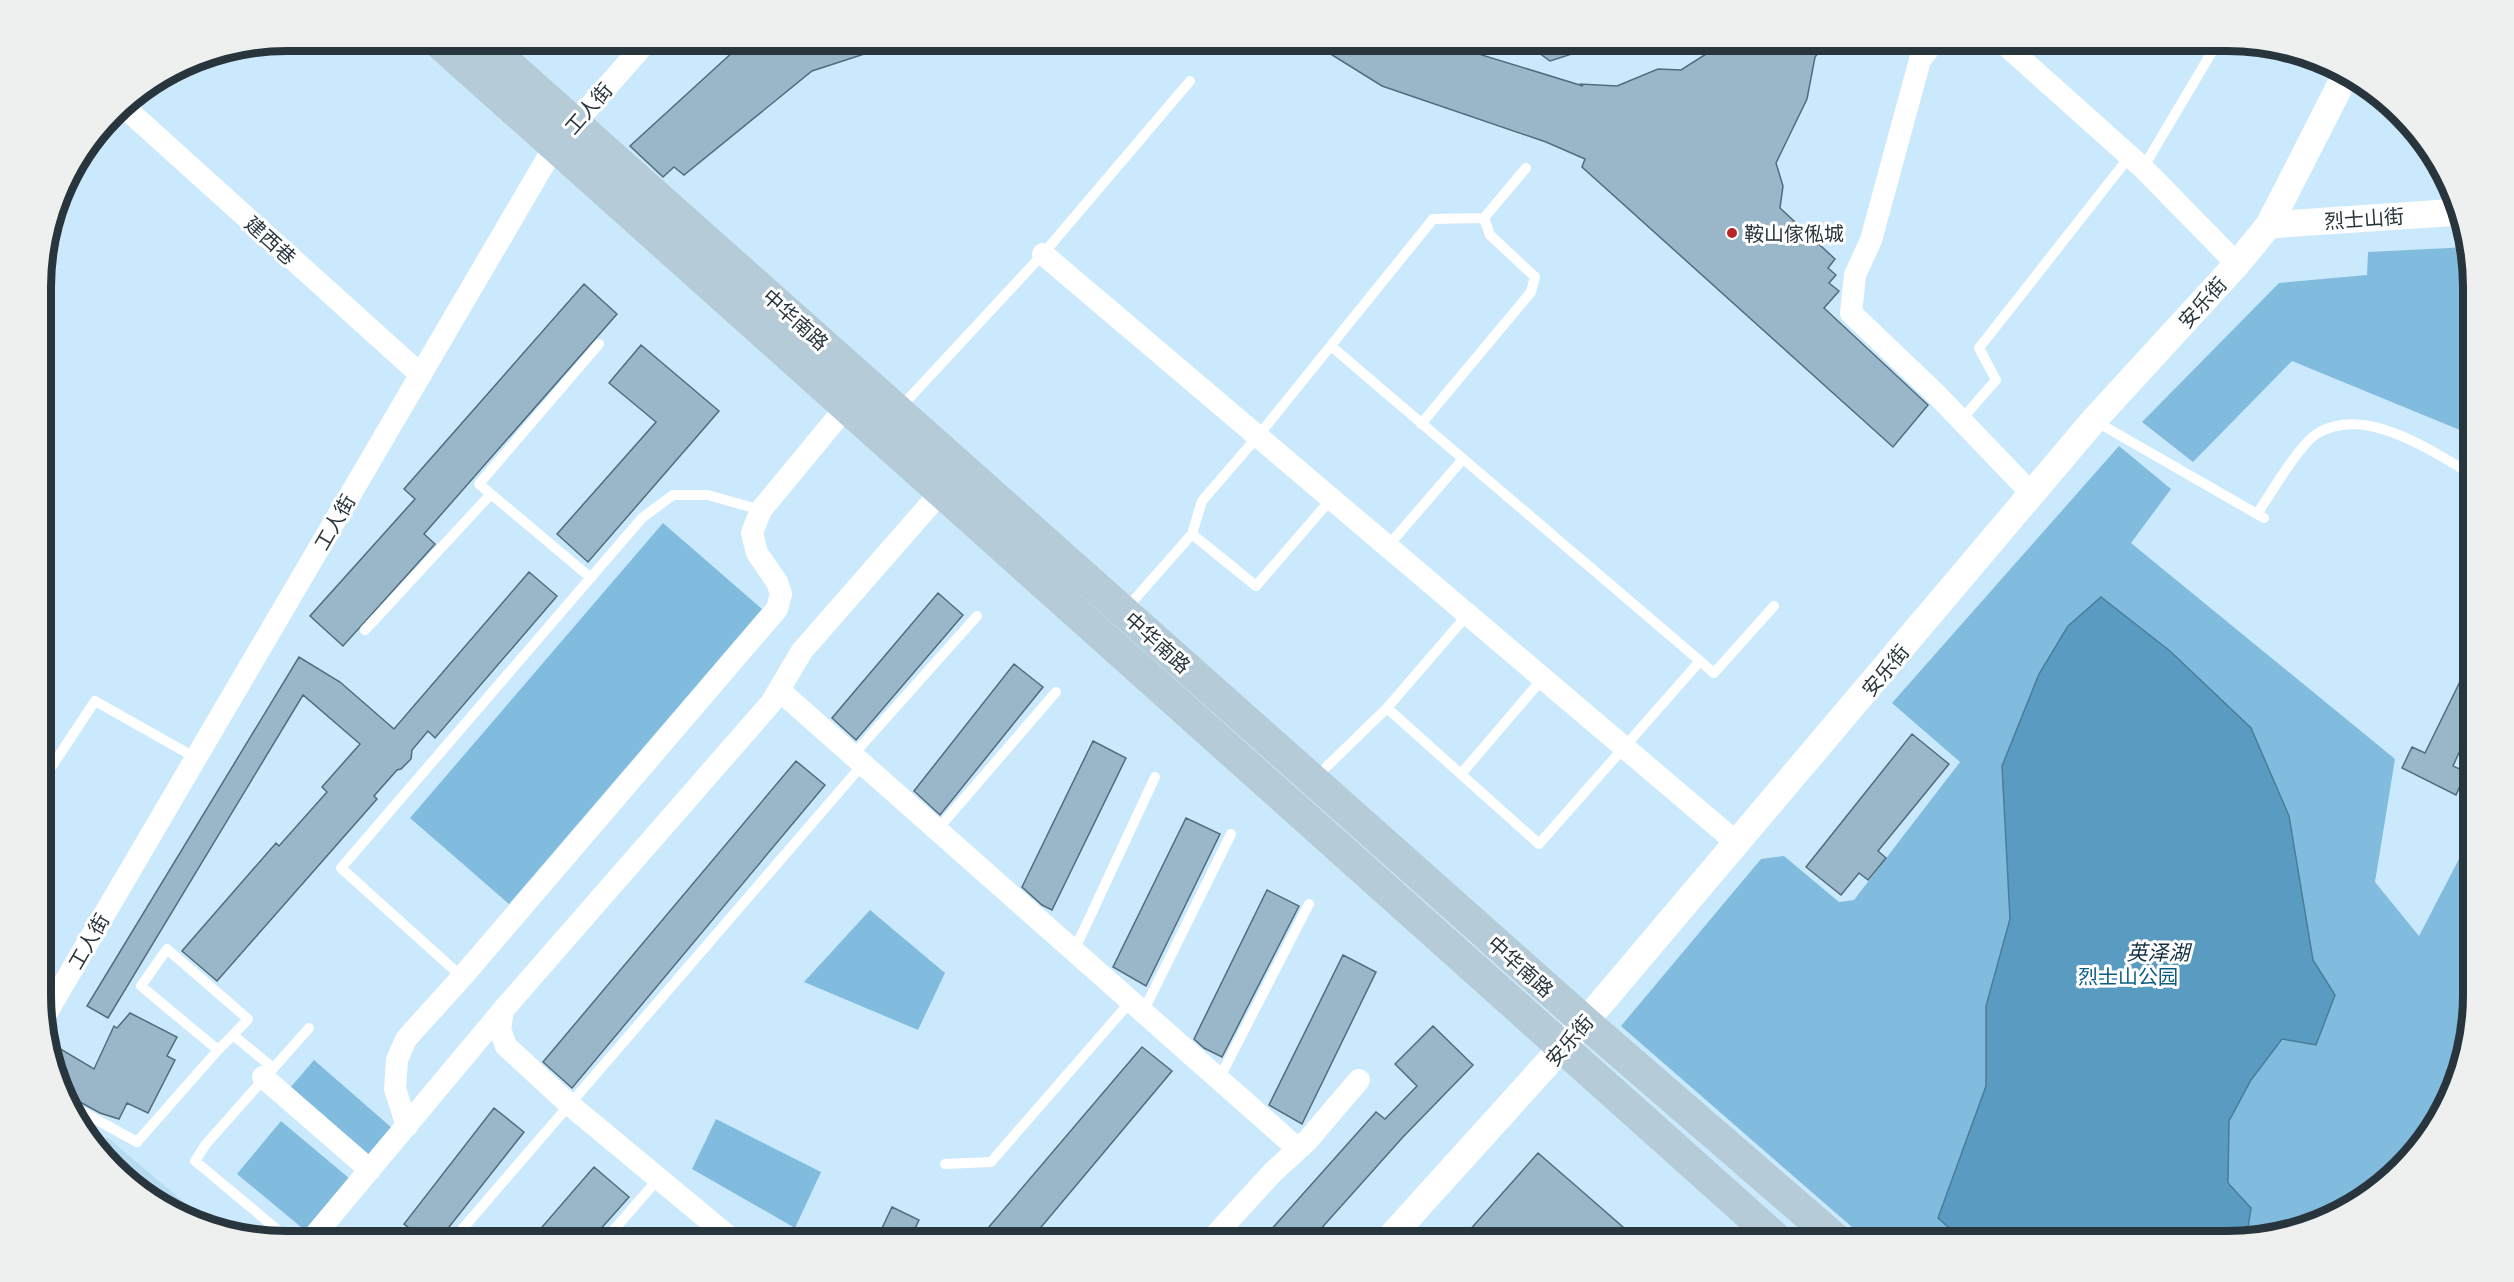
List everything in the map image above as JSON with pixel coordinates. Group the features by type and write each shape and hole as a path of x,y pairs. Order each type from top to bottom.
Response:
{"main road":[{"name":"中华南路","path":"448,51 1768,1231"},
{"name":"中华南路","path":"494,51 1585,1023 1826,1231"}],"street":[{"name":"工人街","path":"52,1004 554,147 638,51"},
{"path":"1927,51 1920,60 1870,240 1855,275 1851,313 1961,420 2032,495"},
{"path":"2012,51 2136,162 2237,264"},
{"name":"安乐街","path":"1396,1231 1585,1023 2094,420 2237,264 2268,225 2342,81"},
{"name":"建西巷","path":"129,112 420,375"},
{"name":"烈士山街","path":"2268,225 2451,213"},
{"path":"1043,254 1737,843"},
{"path":"406,1126 395,1089 397,1060 406,1039 462,977 777,609 781,594 777,582 757,553 752,533 761,510 846,407"},
{"path":"319,1231 503,1010 763,712 802,651 941,492"},
{"path":"779,690 1298,1149"},
{"path":"503,1010 500,1029 506,1046 570,1105 722,1231"},
{"path":"468,1052 506,1046"},
{"path":"268,1072 369,1170"},
{"path":"1219,1231 1273,1172 1298,1149 1359,1080"}],"lane":[{"path":"1961,420 1996,380 1979,348 2136,162 2211,51"},
{"path":"898,410 1043,254 1190,81"},
{"path":"1124,611 1192,534 1202,501 1258,436 1433,219 1484,218 1526,168"},
{"path":"1421,424 1531,292 1535,277 1490,235 1484,218"},
{"path":"591,578 479,484 599,344"},
{"path":"1330,346 1714,673 1773,606"},
{"path":"2094,420 2260,516 2306,443 2318,433 2337,426 2367,425 2393,431 2463,469"},
{"path":"1388,546 1462,459"},
{"path":"365,630 491,494"},
{"path":"462,977 341,868 642,518 673,495 708,495 761,510"},
{"path":"1192,534 1256,586 1332,498"},
{"path":"1313,780 1388,708 1468,614"},
{"path":"461,1231 570,1105 977,615"},
{"path":"1388,708 1539,844 1700,661"},
{"path":"1461,774 1543,678"},
{"path":"937,830 1056,692"},
{"path":"51,767 95,701 196,758"},
{"path":"1074,951 1155,777"},
{"path":"945,1164 992,1162 1137,1006 1231,834"},
{"path":"1219,1079 1309,904"},
{"path":"82,1112 137,1142 248,1019 167,949 141,986 218,1050"},
{"path":"277,1230 195,1161 206,1144 309,1028"},
{"path":"233,1035 268,1072"},
{"path":"613,1231 659,1178"}],"shaded area":[{"path":"107,1137 193,1210 183,1207 143,1182 120,1162 103,1143"}],"green space":[{"path":"2459,247 2463,287 2463,431 2292,361 2193,462 2142,422 2279,283 2367,275 2368,252"},
{"name":"烈士山公园","path":"2119,446 2171,489 2131,543 2395,759 2375,882 2419,936 2463,851 2461,1026 2455,1056 2439,1099 2423,1126 2404,1151 2371,1182 2331,1207 2288,1223 2258,1229 2227,1231 1857,1231 1621,1026 1761,859 1784,856 1839,902 1854,900 1960,762 1892,703"},
{"path":"663,523 762,609 509,904 410,818"},
{"path":"870,910 945,973 918,1030 804,982"},
{"path":"314,1060 392,1128 368,1156 290,1088"},
{"path":"716,1119 821,1172 795,1228 692,1169"},
{"path":"281,1121 350,1179 306,1231 237,1174"}],"water":[{"name":"英泽湖","path":"2101,597 2170,651 2251,728 2289,816 2313,960 2335,995 2316,1045 2282,1039 2251,1080 2229,1121 2228,1183 2251,1208 2248,1230 1953,1231 1938,1218 1986,1086 1986,1006 2010,919 2002,766 2039,674 2068,626"}],"building":[{"path":"734,51 873,51 812,71 684,175 674,167 663,177 630,146"},
{"name":"鞍山傢俬城","path":"1326,51 1469,51 1583,86 1581,84 1617,86 1658,69 1681,70 1711,51 1820,51 1815,57 1807,99 1776,163 1783,186 1780,208 1835,259 1828,268 1836,275 1829,283 1839,291 1824,308 1928,405 1893,447 1582,167 1585,159 1546,142 1382,86"},
{"path":"1536,51 1581,51 1550,61"},
{"path":"584,284 617,314 424,534 435,544 343,646 310,616 415,499 404,489"},
{"path":"641,345 719,411 588,562 557,534 656,422 609,383"},
{"path":"529,572 557,596 435,738 428,731 412,750 411,759 397,770 374,796 377,799 217,981 182,951 276,843 279,846 327,792 322,787 360,744 303,695 108,1018 87,1006 299,657 340,682 394,729"},
{"path":"938,593 963,615 856,740 832,718"},
{"path":"1014,664 1043,687 940,815 914,791"},
{"path":"2463,675 2463,744 2453,766 2463,771 2463,779 2456,795 2402,768 2412,747 2425,753"},
{"path":"1912,734 1949,764 1878,851 1886,858 1868,880 1859,873 1841,895 1806,867"},
{"path":"1093,741 1126,758 1052,910 1042,905 1022,887"},
{"path":"796,761 825,785 572,1088 543,1062"},
{"path":"1186,818 1220,834 1146,986 1113,967"},
{"path":"1267,890 1299,906 1222,1057 1204,1048 1194,1039"},
{"path":"1343,955 1376,972 1302,1124 1269,1105"},
{"path":"130,1013 177,1037 167,1056 175,1060 148,1113 127,1103 119,1119 100,1113 75,1099 58,1050 59,1048 94,1069 114,1026 117,1028"},
{"path":"1433,1026 1473,1065 1403,1137 1319,1231 1270,1231 1376,1112 1385,1119 1417,1086 1395,1064"},
{"path":"1142,1047 1172,1071 1038,1231 986,1231"},
{"path":"494,1108 524,1132 446,1231 413,1231 404,1224"},
{"path":"1538,1153 1628,1231 1469,1231"},
{"path":"594,1167 629,1197 599,1231 539,1231"},
{"path":"892,1207 919,1220 914,1231 881,1231"}],"place":[{"name":"鞍山傢俬城","path":"1732,233"}]}
